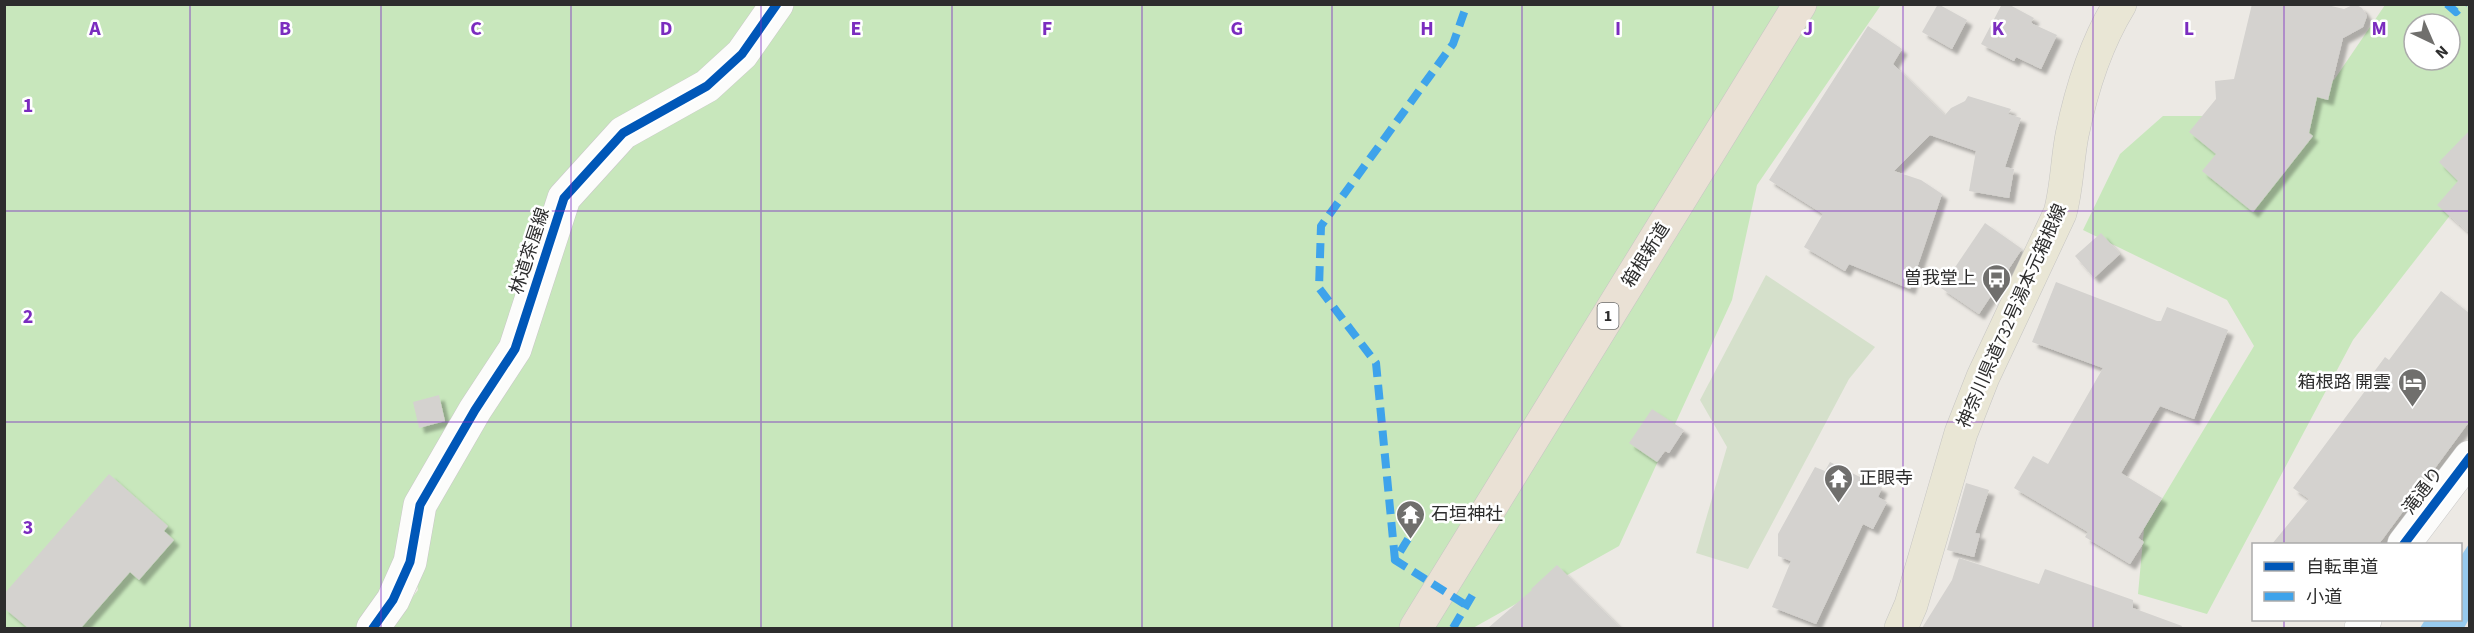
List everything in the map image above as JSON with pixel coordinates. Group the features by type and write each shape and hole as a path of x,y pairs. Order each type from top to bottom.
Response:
{"highway":[{"name":"箱根新道","path":"1416,628 1800,4"}],"main road":[{"name":"神奈川県道732号湯本元箱根線","path":"1901,628 1911,605 1961,433 1993,356 2060,213 2066,194 2072,136 2087,79 2100,43 2120,4"}],"street":[{"name":"林道茶屋線","path":"373,628 393,600 410,562 420,505 475,410 515,349 564,198 623,133 707,86 741,54 777,4"},
{"name":"滝通り","path":"2405,543 2469,457"}],"green space":[{"path":"4,5 1881,5 1757,185 1732,300 1619,546 1473,628 389,628 418,590 410,546 363,628 5,628"},
{"path":"2385,5 2469,5 2469,191 2353,340 2207,614 2138,594 2144,529 2254,346 2227,300 2083,230 2120,154 2163,116 2266,116 2334,80"},
{"path":"1766,275 1875,347 1849,379 1748,569 1696,553 1727,447 1700,400"}],"water":[{"path":"2469,544 2469,619 2464,628 2420,628 2424,621 2462,621 2462,554"}],"building":[{"path":"1938,4 1967,20 1952,49 1922,32"},
{"path":"2002,4 2008,4 2034,18 2031,22 2033,24 2057,35 2041,69 2016,57 2014,61 1981,44"},
{"path":"2252,4 2323,4 2344,9 2355,4 2362,8 2367,16 2363,27 2343,38 2328,100 2317,97 2309,133 2313,136 2253,212 2202,171 2216,154 2189,132 2216,99 2215,81 2234,79"},
{"path":"1868,26 1902,49 1893,64 1945,115 1951,108 1965,101 1968,96 2011,109 2008,114 2021,118 2005,167 2014,169 2009,198 1969,191 1976,151 1930,135 1894,171 1921,180 1942,194 1910,289 1849,264 1845,271 1804,247 1823,214 1769,180"},
{"path":"2469,131 2469,233 2437,205 2458,181 2439,162"},
{"path":"1985,223 2022,249 1979,314 1941,288"},
{"path":"2101,233 2120,254 2094,278 2075,256"},
{"path":"2056,282 2157,321 2161,321 2167,307 2228,330 2194,419 2160,406 2121,473 2162,498 2138,538 2144,542 2130,564 2085,537 2088,532 2014,488 2033,456 2048,464 2103,368 2032,342"},
{"name":"箱根路 開雲","path":"2441,291 2469,313 2469,422 2380,543 2273,543 2309,499 2293,488 2365,391 2362,388 2385,357 2389,360"},
{"path":"439,395 445,421 419,428 413,402"},
{"path":"1652,409 1684,430 1669,453 1665,451 1657,462 1629,443"},
{"path":"1830,462 1882,488 1878,497 1887,502 1873,529 1863,524 1816,624 1772,607 1791,561 1778,556 1778,534 1815,467 1825,471"},
{"path":"109,474 168,526 164,531 174,540 139,580 130,572 81,628 28,628 4,608 4,594"},
{"path":"1966,483 1989,490 1975,533 1980,534 1974,557 1947,550"},
{"path":"1959,558 2039,584 2045,569 2133,600 2133,608 2182,626 2181,628 1922,628 1952,580"},
{"path":"1557,565 1621,628 1488,628 1532,590"}],"marked path":[{"path":"1395,560 1376,363 1319,288 1321,226 1453,44 1467,4"},
{"path":"2447,4 2456,12 2464,4"},
{"path":"1408,539 1395,560 1466,605"},
{"path":"1453,628 1476,589"}],"cycle path":[{"path":"373,628 393,600 410,562 420,505 475,410 515,349 564,198 623,133 707,86 742,54 777,4"},
{"path":"2405,543 2470,457"}],"place":[{"name":"曽我堂上","path":"1997,304"},
{"name":"箱根路 開雲","path":"2412,408"},
{"name":"正眼寺","path":"1838,504"},
{"name":"石垣神社","path":"1410,540"}]}
